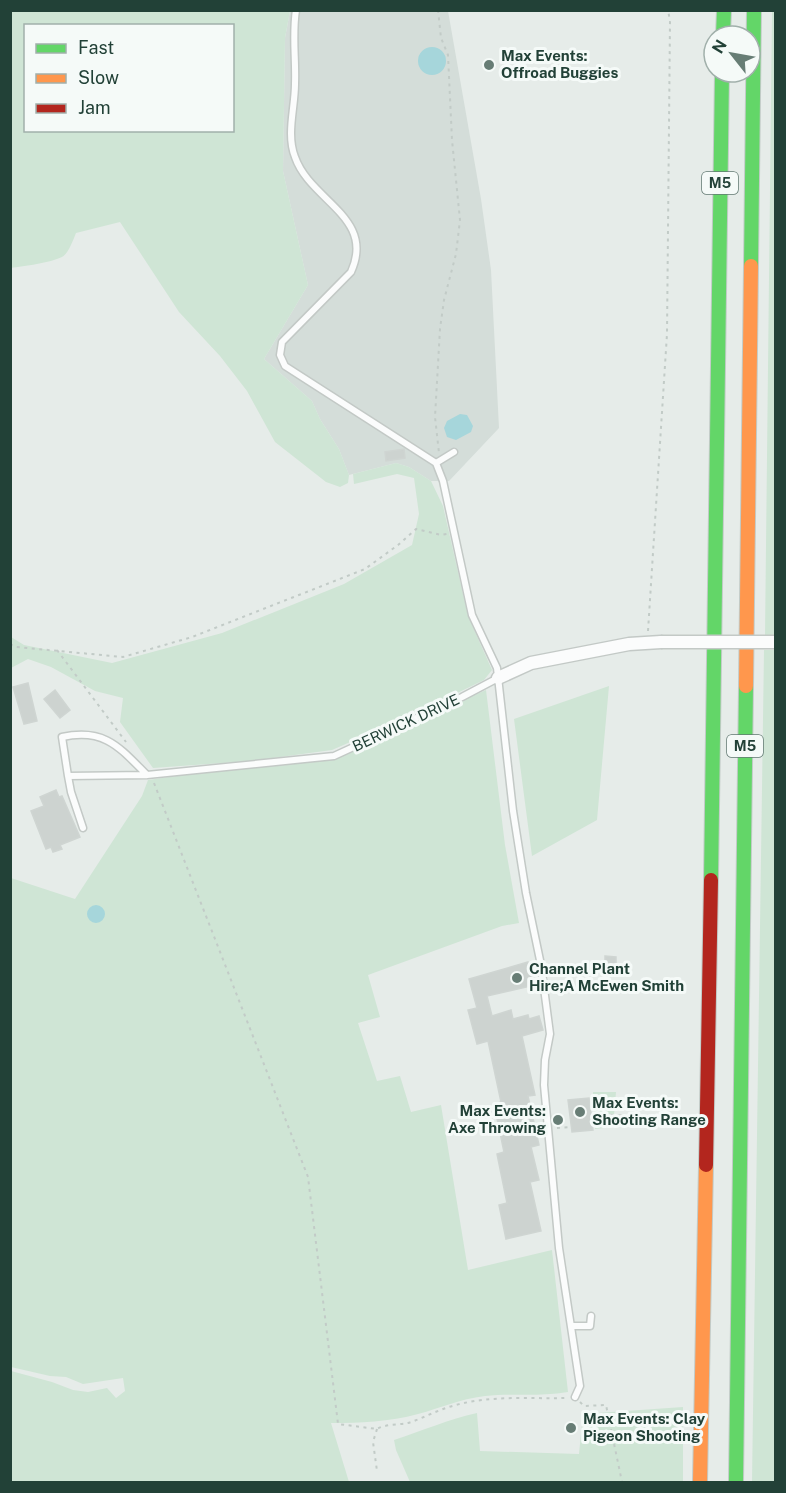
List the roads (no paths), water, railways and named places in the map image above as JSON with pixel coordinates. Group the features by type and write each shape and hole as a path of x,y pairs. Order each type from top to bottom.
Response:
{"highway":[{"name":"M5","path":"736,1482 754,10"},
{"name":"M5","path":"700,1482 715,659 722,84"}],"street":[{"name":"BERWICK DRIVE","path":"498,678 531,663 647,642 776,642"}],"lane":[{"path":"296,10 295,84 291,138 294,155 300,171 344,215 352,228 356,260 351,272 282,342 280,355 285,366 439,461 472,615 497,668 513,811 526,893 541,965 550,1034 545,1060 544,1085 558,1237 580,1386 575,1397"},
{"path":"439,461 454,452"},
{"name":"BERWICK DRIVE","path":"68,776 149,774 334,756 498,678"},
{"path":"83,828 71,792 62,737 91,734 109,741 149,774"},
{"path":"571,1326 590,1326 591,1316"}],"water":[{"path":"432,47 442,51 446,61 442,71 432,75 422,71 418,61 422,51"},
{"path":"460,414 467,415 473,426 471,432 456,440 447,437 444,428 447,421"},
{"path":"96,905 102,908 105,914 102,920 96,923 90,920 87,914 90,908"}],"place":[{"name":"Max Events: Offroad Buggies","path":"489,65"},
{"name":"Channel Plant Hire;A McEwen Smith","path":"517,978"},
{"name":"Max Events: Shooting Range","path":"580,1112"},
{"name":"Max Events: Axe Throwing","path":"558,1120"},
{"name":"Max Events: Clay Pigeon Shooting","path":"571,1428"}]}
